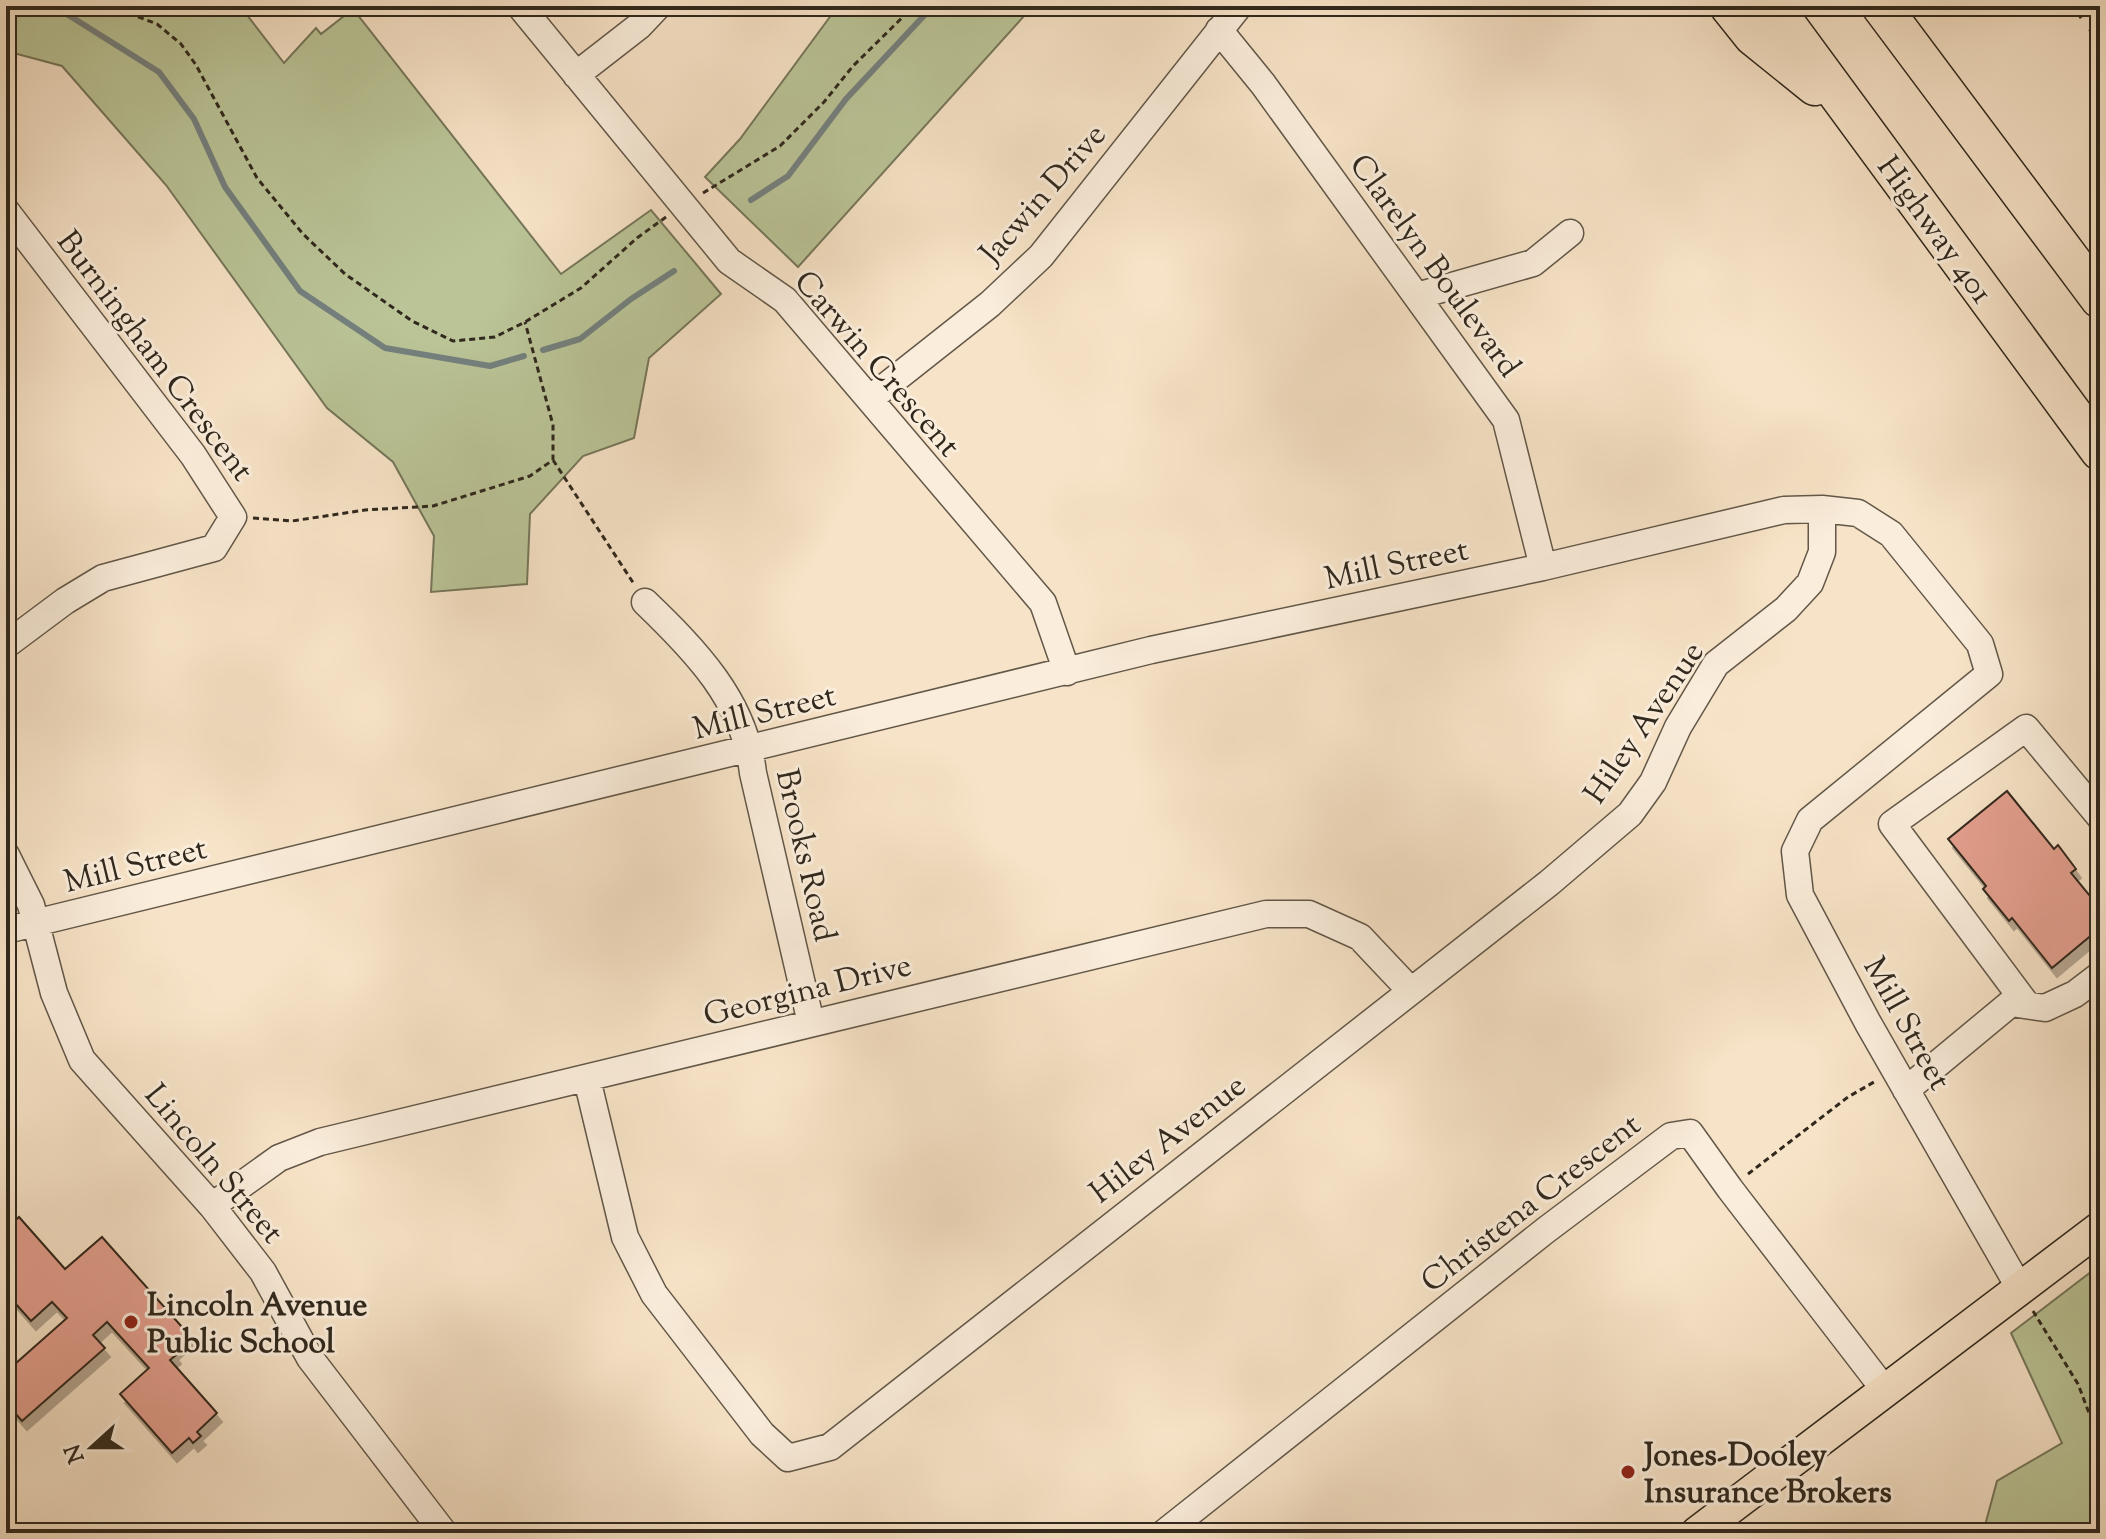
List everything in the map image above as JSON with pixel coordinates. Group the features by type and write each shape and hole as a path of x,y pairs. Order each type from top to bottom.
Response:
{"highway":[{"path":"1729,6 1753,36 1856,120"},
{"name":"Highway 401","path":"1773,6 2100,451"},
{"path":"1881,6 2100,299"}],"main road":[{"path":"1697,1533 1884,1389 2025,1296 2100,1228"}],"street":[{"name":"Carwin Crescent","path":"520,6 729,261 785,300 1043,603 1067,672"},
{"path":"576,75 639,26 658,6"},
{"name":"Jacwin Drive","path":"871,398 990,304 1041,256 1239,6"},
{"name":"Clarelyn Boulevard","path":"1219,30 1263,84 1506,420 1543,567"},
{"name":"Burningham Crescent","path":"6,211 193,455 233,517 214,548 103,578 65,601 6,645"},
{"path":"1417,296 1533,263 1570,233"},
{"name":"Mill Street","path":"6,930 1151,650 1543,567 1784,510 1822,509 1858,513 1891,534 1980,644 1989,674 1810,820 1795,851 1800,895 1900,1080 2025,1296"},
{"name":"Hiley Avenue","path":"587,1079 625,1237 654,1294 762,1434 788,1458 830,1447 1549,883 1630,814 1653,782 1678,727 1716,664 1786,609 1810,583 1822,552 1822,509"},
{"name":"Brooks Road","path":"645,602 686,641 715,677 737,712 750,750 811,1023"},
{"path":"2027,1005 1892,824 2026,728 2100,817"},
{"name":"Lincoln Street","path":"6,855 31,905 54,993 82,1060 212,1206 263,1272 310,1358 444,1533"},
{"name":"Georgina Drive","path":"212,1206 279,1158 320,1142 1266,914 1309,914 1360,937 1410,990"},
{"path":"1900,1080 2011,1003 2045,1008 2075,994 2100,975"},
{"name":"Christena Crescent","path":"1164,1533 1546,1230 1671,1136 1690,1133 1884,1389"}],"path":[{"path":"110,6 157,24 181,44 196,65 257,178 303,234 345,274 412,321 453,341 495,337 525,322 581,288 637,238 682,206 780,146 824,102 853,66 914,6"},
{"path":"525,322 553,425 553,460 645,602"},
{"path":"233,517 292,521 365,510 433,506 530,476 553,460"},
{"path":"1730,1189 1848,1097 1900,1080"},
{"path":"2025,1296 2078,1384 2100,1442"}],"green space":[{"path":"6,6 240,6 284,63 316,28 321,34 353,9 561,274 651,210 721,294 649,358 634,438 583,456 530,514 527,584 431,592 434,536 393,462 327,408 166,185 62,66 6,51"},
{"path":"838,6 1033,6 798,267 705,177 740,139"},
{"path":"2100,1265 2100,1533 1983,1533 1997,1481 2062,1443 2011,1333"}],"building":[{"path":"2007,791 2054,849 2058,845 2076,869 2071,873 2100,908 2100,928 2052,968 2012,918 2009,921 1983,889 1986,886 1948,839"},
{"path":"19,1217 65,1269 102,1237 190,1336 173,1351 176,1355 170,1360 217,1413 197,1432 201,1436 193,1443 189,1438 172,1453 120,1394 149,1368 107,1322 93,1335 105,1348 22,1421 6,1403 6,1372 67,1318 52,1302 31,1321 6,1293 6,1229"}],"waterway":[{"path":"54,6 159,72 194,119 225,187 300,291 385,348 490,366 524,356"},
{"path":"751,200 788,176 846,99 933,6"},
{"path":"543,350 580,339 631,299 674,271"}],"railway":[{"path":"2074,6 2100,41"},
{"path":"2090,6 2100,20"}],"place":[{"name":"Lincoln Avenue Public School","path":"131,1322"},
{"name":"Jones-Dooley Insurance Brokers","path":"1628,1472"}]}
